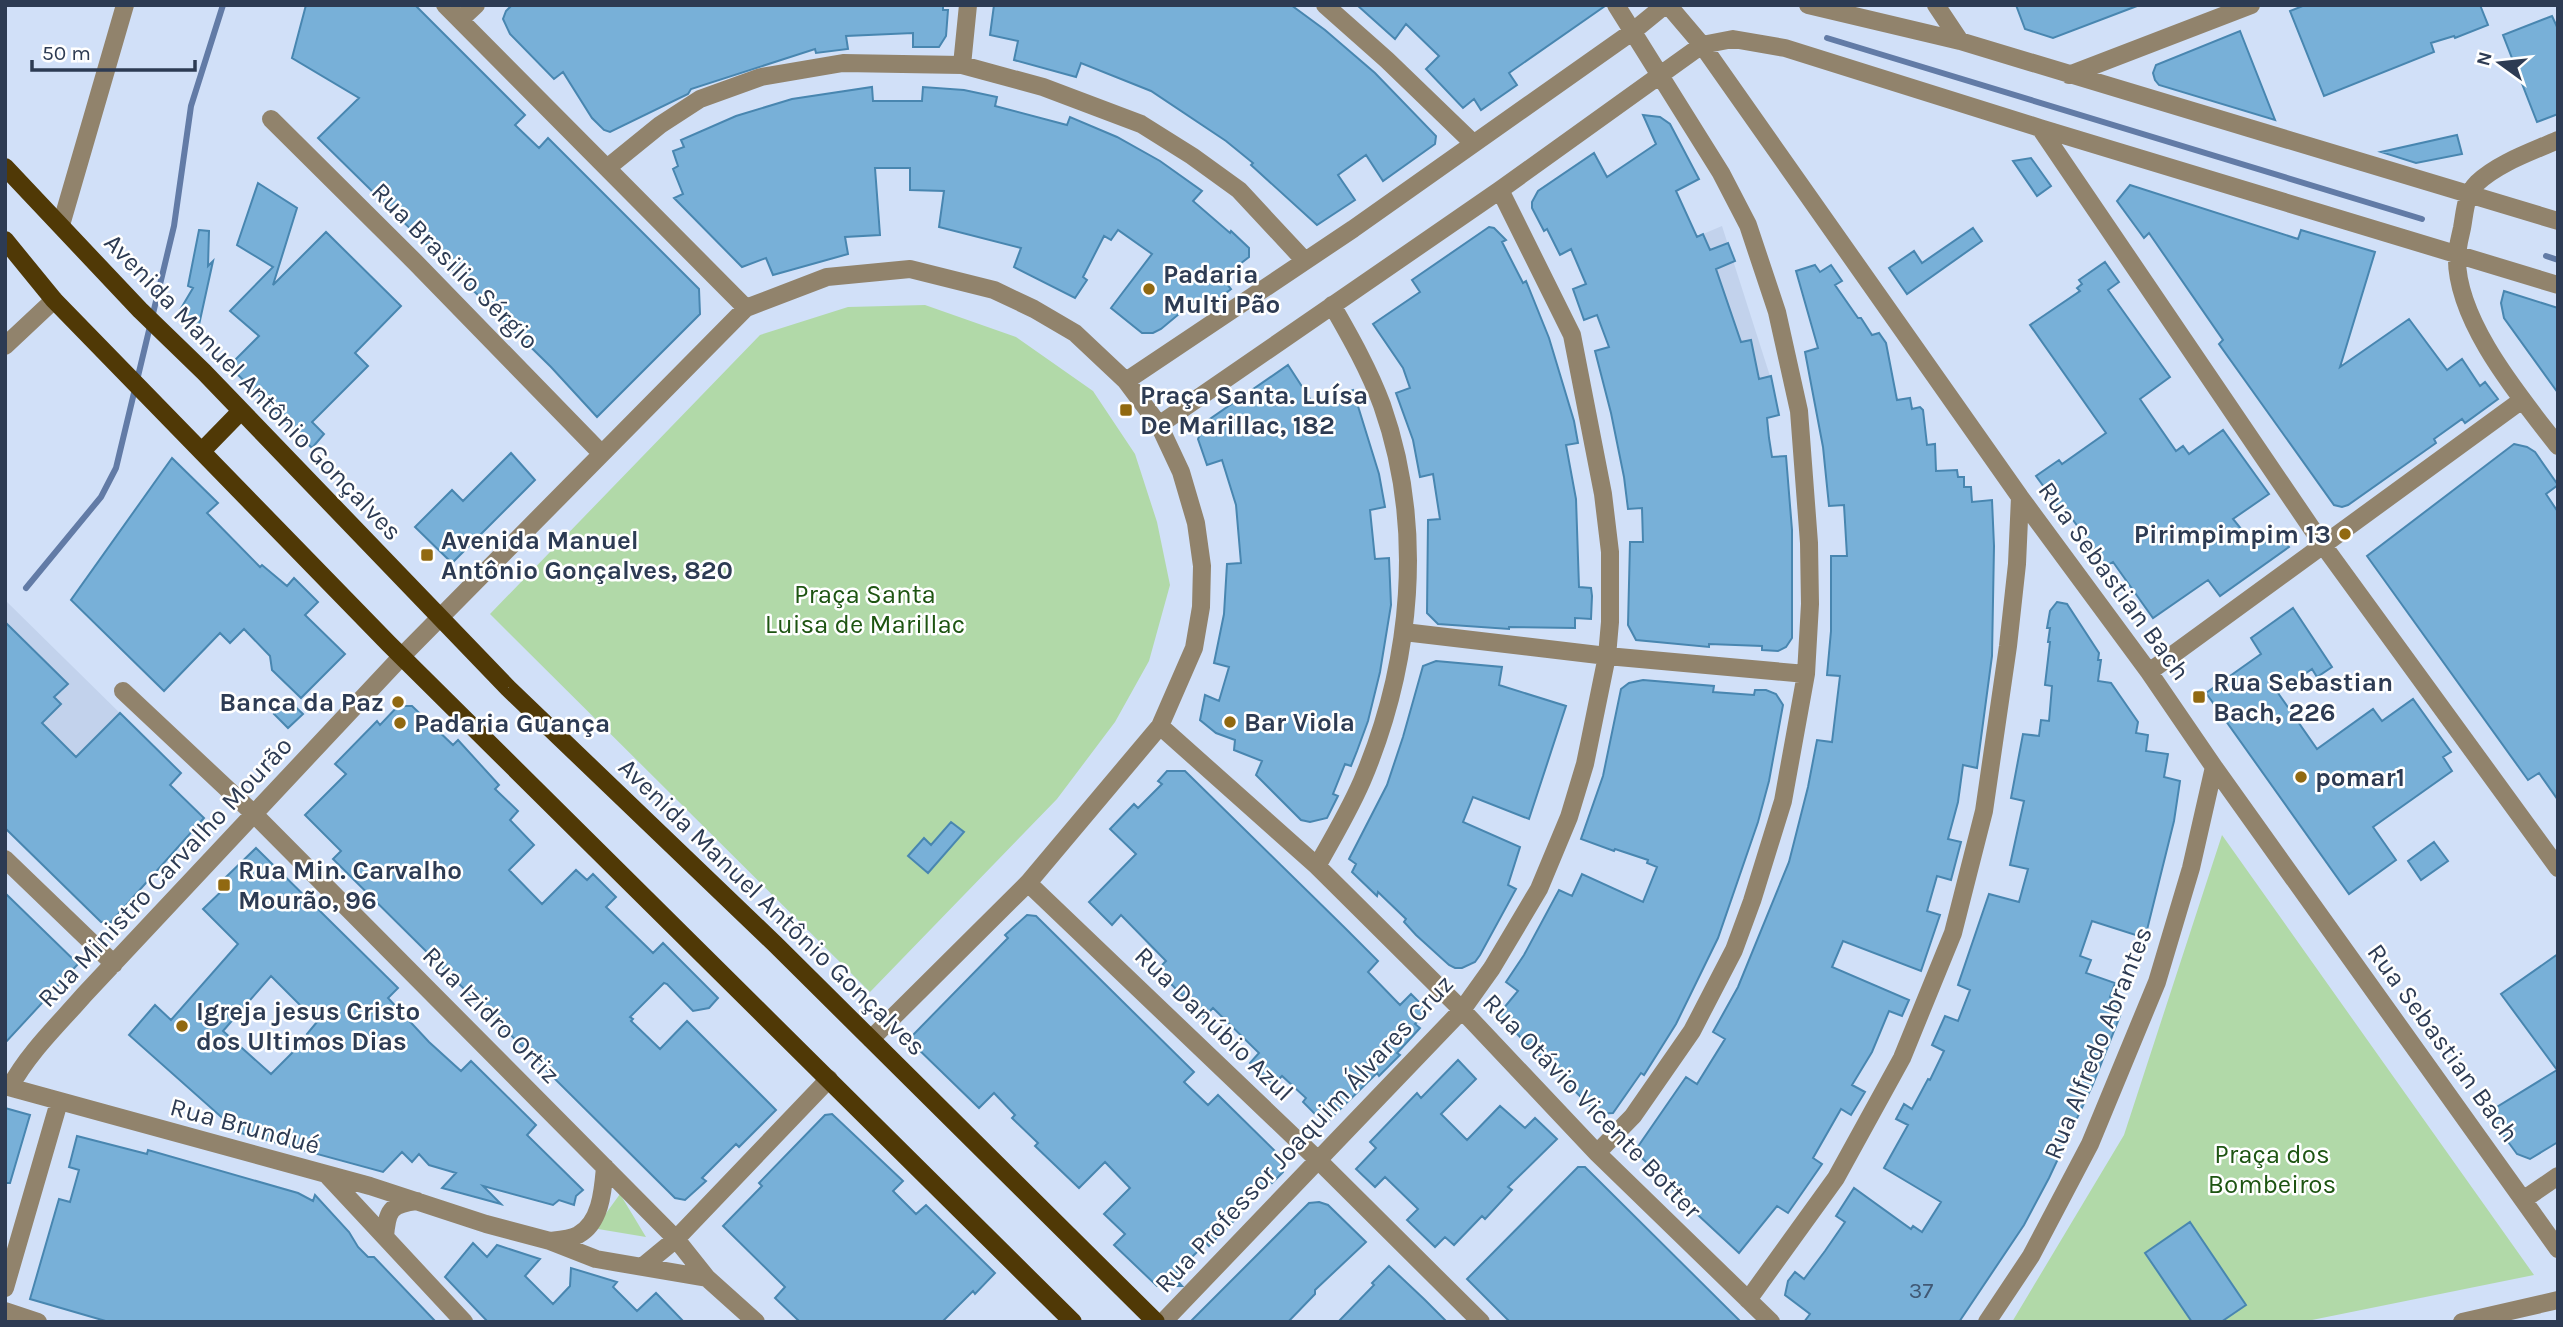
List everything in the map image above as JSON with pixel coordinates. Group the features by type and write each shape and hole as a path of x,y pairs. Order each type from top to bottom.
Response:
{"main road":[{"name":"Avenida Manuel Antônio Gonçalves","path":"5,167 140,310 204,372 508,688 871,1039 1156,1322"},
{"path":"7,244 54,300 402,656 1073,1322"},
{"path":"202,451 241,411"}],"street":[{"path":"61,225 125,5"},
{"path":"445,5 746,308 827,277 910,269 995,290 1075,333 1126,381 1159,425 1181,472 1196,523 1202,566 1201,607 1194,648 1160,726 1028,883 871,1039"},
{"path":"460,20 476,5"},
{"path":"962,65 968,5"},
{"path":"1325,5 1473,143"},
{"path":"1597,1153 1633,1116 1692,1031 1734,950 1783,801 1806,674 1810,604 1799,411 1777,312 1748,225 1721,173 1616,5"},
{"path":"1126,381 1305,261 1667,5"},
{"name":"Rua Sebastian Bach","path":"1667,5 1702,46 2020,497 2149,672 2558,1249"},
{"path":"1808,5 1960,41 2558,222"},
{"path":"1936,5 1960,41"},
{"path":"2069,75 2251,5"},
{"path":"1159,425 1500,190 1702,46 1733,39 1785,48 2558,285"},
{"path":"607,168 660,125 699,99 761,77 843,63 962,65 1043,87 1141,124 1239,190 1305,261"},
{"name":"Rua Brasilio Sérgio","path":"271,118 601,453"},
{"path":"2040,128 2323,545 2558,868"},
{"path":"2558,140 2497,169 2478,182 2468,194 2457,255 2461,290 2477,331 2522,400 2558,446"},
{"name":"Rua Professor Joaquim Álvares Cruz","path":"1163,1322 1462,1010 1492,968 1539,889 1569,817 1585,764 1607,656 1611,622 1610,552 1603,494 1572,335 1500,190"},
{"path":"5,346 54,300"},
{"path":"1317,866 1346,816 1363,779 1386,707 1404,632 1409,568 1405,507 1395,446 1362,357 1332,305"},
{"name":"Rua Ministro Carvalho Mourão","path":"8,1086 36,1048 402,656 746,308"},
{"path":"2149,672 2522,400"},
{"path":"1748,1300 1836,1178 1902,1058 1953,933 1986,798 2008,646 2020,497"},
{"path":"1404,632 1607,656 1806,674"},
{"name":"Rua Izidro Ortiz","path":"122,691 254,814 676,1239 707,1278 756,1322"},
{"name":"Rua Otávio Vicente Botter","path":"1160,726 1317,866 1462,1010 1597,1153 1771,1322"},
{"name":"Rua Alfredo Abrantes","path":"1987,1322 2031,1256 2090,1144 2152,994 2191,868 2214,767"},
{"path":"5,859 114,964"},
{"name":"Rua Danúbio Azul","path":"1028,883 1318,1160 1481,1322"},
{"path":"642,1267 676,1239 829,1079"},
{"name":"Rua Brundué","path":"8,1086 166,1131 231,1146 550,1241 596,1259 707,1278"},
{"path":"5,1288 59,1102"},
{"path":"550,1241 578,1235 589,1224 602,1197 605,1167"},
{"path":"328,1176 464,1322"},
{"path":"2523,1200 2558,1176"},
{"path":"385,1237 388,1215 394,1206 417,1201"},
{"path":"2462,1322 2558,1300"},
{"path":"5,1311 38,1322"}],"shaded area":[{"path":"1722,226 1770,376 1692,396 1646,258"},
{"path":"5,600 130,723 74,781 5,713"}],"green space":[{"name":"Praça Santa Luisa de Marillac","path":"925,305 1016,337 1093,391 1135,454 1157,522 1170,585 1149,661 1115,722 1057,799 870,992 490,614 760,335 848,307"},
{"name":"Praça dos Bombeiros","path":"2222,835 2534,1275 2302,1322 2012,1322 2124,1135"},
{"path":"620,1194 646,1237 586,1227 604,1216"}],"building":[{"path":"306,5 415,5 525,115 515,125 539,148 548,138 699,289 700,314 597,417 551,367 318,138 359,98 292,58"},
{"path":"512,5 943,5 943,10 948,10 946,36 939,47 913,47 913,33 846,36 848,49 816,53 815,49 691,89 688,94 610,132 604,130 592,118 563,72 554,79 510,34 503,19"},
{"path":"994,5 1291,5 1375,73 1436,136 1435,144 1383,181 1366,155 1338,175 1355,200 1317,225 1251,165 1253,163 1226,141 1151,91 1081,63 1076,77 1014,60 1018,41 990,35"},
{"path":"1357,5 1605,6 1509,73 1517,85 1481,110 1474,99 1463,108 1426,69 1439,56 1406,24 1395,39"},
{"path":"2016,5 2137,6 2053,38 2025,29"},
{"path":"2305,5 2480,5 2488,25 2455,38 2454,36 2431,43 2434,52 2324,96 2290,11"},
{"path":"2552,16 2558,29 2558,114 2537,122 2503,35"},
{"path":"2240,31 2275,120 2159,85 2155,80 2153,73 2156,65"},
{"path":"872,87 873,101 922,101 923,87 964,90 997,97 995,106 1067,125 1070,117 1117,137 1160,161 1202,191 1193,201 1249,248 1249,257 1222,278 1231,289 1206,309 1197,299 1161,329 1153,333 1142,333 1111,308 1152,254 1118,230 1111,240 1104,236 1083,277 1087,280 1075,298 1014,267 1021,248 939,227 944,191 910,190 910,168 875,168 880,235 845,237 848,254 773,275 766,258 742,267 674,198 683,194 673,169 678,166 673,151 684,147 681,140 736,116 792,99"},
{"path":"1643,115 1660,117 1670,124 1699,179 1676,191 1697,237 1703,234 1710,250 1728,243 1735,261 1716,269 1741,342 1751,340 1759,379 1771,376 1779,415 1767,418 1769,438 1772,457 1786,456 1792,530 1792,638 1786,647 1778,651 1762,650 1762,646 1709,644 1709,647 1636,640 1628,625 1630,542 1643,542 1642,508 1628,509 1611,413 1595,351 1609,347 1597,315 1584,320 1573,289 1586,284 1571,249 1560,255 1547,229 1544,231 1532,208 1532,202 1538,191 1594,153 1607,177 1656,144"},
{"path":"2457,135 2462,154 2416,163 2381,152"},
{"path":"2031,158 2051,186 2037,196 2013,161"},
{"path":"258,183 297,208 273,285 326,232 401,306 355,353 368,366 312,422 324,434 312,448 229,366 259,336 230,311 273,267 237,245"},
{"path":"2130,185 2298,239 2301,230 2375,252 2340,367 2409,319 2447,370 2462,359 2480,386 2485,382 2498,399 2465,423 2462,419 2434,439 2436,443 2348,505 2334,505 2219,344 2223,340 2149,233 2144,238 2117,201"},
{"path":"1489,227 1494,228 1506,240 1502,242 1523,283 1526,281 1549,338 1574,421 1578,443 1566,445 1576,499 1579,587 1591,588 1592,596 1591,619 1575,618 1575,628 1509,629 1438,624 1427,613 1428,520 1440,519 1433,474 1420,477 1413,440 1396,393 1410,388 1403,368 1373,324 1420,292 1412,280"},
{"path":"1973,228 1982,241 1907,294 1889,268 1914,251 1922,263"},
{"path":"199,230 209,231 208,266 213,261 197,334 177,315 193,288 188,286"},
{"path":"2105,262 2119,282 2108,290 2170,377 2140,399 2176,451 2183,446 2189,454 2223,430 2269,494 2233,519 2255,546 2277,531 2289,547 2220,596 2208,580 2153,618 2113,562 2106,566 2063,506 2060,509 2036,476 2059,460 2062,464 2106,433 2030,325 2080,291 2077,288 2082,284 2079,280"},
{"path":"1815,265 1820,272 1831,265 1842,281 1835,285 1858,318 1861,318 1872,335 1879,333 1886,343 1897,400 1910,398 1912,409 1920,407 1923,410 1927,445 1935,444 1936,471 1957,470 1958,477 1964,477 1964,487 1971,487 1972,502 1992,500 1992,656 1977,768 1963,765 1958,802 1948,839 1961,842 1951,880 1937,876 1927,911 1940,915 1921,971 1843,941 1832,967 1909,1000 1902,1016 1889,1011 1872,1052 1852,1085 1865,1092 1851,1115 1841,1109 1813,1158 1822,1164 1788,1213 1777,1206 1739,1253 1638,1154 1637,1148 1686,1077 1697,1084 1725,1039 1713,1032 1738,987 1789,862 1817,740 1832,742 1840,676 1827,675 1831,631 1831,556 1847,556 1844,505 1829,506 1823,447 1805,352 1818,348 1796,271"},
{"path":"2504,291 2558,308 2558,393 2504,318 2501,303"},
{"path":"1288,365 1314,405 1353,390 1379,474 1385,507 1370,510 1375,559 1389,558 1391,605 1380,672 1368,721 1351,766 1345,764 1333,794 1338,796 1327,818 1310,822 1301,820 1256,775 1262,761 1234,750 1235,740 1216,733 1200,720 1205,695 1219,701 1229,667 1214,663 1224,614 1227,564 1241,563 1236,505 1222,460 1207,465 1198,439 1207,421"},
{"path":"2514,444 2535,452 2558,485 2546,494 2558,512 2558,800 2539,773 2528,780 2367,556"},
{"path":"511,453 535,480 452,563 415,527 452,490 463,501"},
{"path":"172,458 218,503 207,513 260,567 262,565 287,586 294,578 318,602 305,615 345,654 301,698 272,670 270,656 244,629 230,643 220,633 164,691 71,600"},
{"path":"2057,602 2067,604 2099,653 2098,660 2101,660 2098,681 2111,683 2138,722 2136,733 2148,735 2146,751 2168,754 2164,777 2180,781 2174,821 2145,938 2092,921 2080,956 2091,960 2086,973 2115,983 2110,997 2120,1001 2115,1014 2120,1016 2093,1084 2049,1178 2024,1225 1959,1322 1804,1322 1810,1314 1785,1295 1788,1281 1795,1272 1804,1279 1825,1251 1845,1222 1836,1216 1854,1188 1911,1229 1913,1226 1922,1232 1941,1202 1884,1168 1908,1125 1896,1119 1904,1104 1912,1109 1944,1051 1932,1045 1945,1016 1958,1021 1970,990 1958,985 1989,894 2019,902 2028,869 2010,865 2024,801 2011,798 2023,734 2039,736 2041,720 2049,721 2052,686 2045,685 2050,642 2050,628 2047,628 2050,611"},
{"path":"2293,608 2332,667 2317,677 2312,669 2278,693 2317,749 2373,709 2382,721 2413,699 2451,752 2443,757 2452,771 2373,827 2396,860 2349,894 2206,693 2261,654 2251,638"},
{"path":"5,622 68,684 54,697 61,704 42,723 76,757 120,713 181,773 170,785 204,818 111,922 101,922 5,828"},
{"path":"1436,661 1502,667 1499,685 1566,706 1529,819 1473,797 1463,822 1520,847 1508,885 1516,889 1480,955 1475,962 1462,968 1449,965 1416,935 1404,922 1406,919 1352,872 1356,864 1349,859 1387,785 1423,666"},
{"path":"1643,680 1714,686 1713,692 1754,695 1755,690 1766,690 1776,694 1783,705 1769,781 1758,822 1718,938 1676,1024 1644,1075 1641,1073 1613,1113 1598,1114 1498,1015 1518,991 1506,982 1524,955 1559,890 1572,896 1582,874 1643,902 1657,867 1647,863 1648,860 1581,839 1603,776 1621,689 1629,683"},
{"path":"288,700 303,714 288,728 274,714"},
{"path":"398,706 412,706 453,745 458,740 499,785 495,789 518,811 510,820 534,845 509,870 542,904 576,870 587,880 593,874 616,897 606,907 653,953 663,943 718,998 709,1008 693,1011 664,983 630,1017 660,1049 687,1021 776,1110 739,1147 736,1144 702,1178 706,1181 685,1200 675,1198 333,859 341,851 305,815 346,774 335,764 377,721 380,725"},
{"path":"1167,771 1185,771 1378,961 1368,972 1400,1005 1411,994 1428,1011 1415,1024 1420,1028 1397,1053 1400,1055 1379,1076 1377,1073 1325,1124 1303,1102 1306,1098 1282,1076 1273,1085 1250,1063 1259,1053 1213,1008 1204,1017 1157,970 1166,961 1121,915 1112,925 1089,902 1136,854 1110,829 1134,804 1138,808 1162,784 1158,781"},
{"path":"951,822 964,832 928,873 908,856 924,838 931,845"},
{"path":"2434,842 2448,861 2421,880 2408,861"},
{"path":"256,848 398,988 388,998 429,1042 461,1071 471,1061 536,1125 527,1135 583,1190 576,1196 574,1205 559,1200 553,1205 483,1186 501,1204 442,1188 456,1173 429,1165 419,1154 412,1162 402,1152 383,1172 222,1128 227,1122 129,1035 155,1005 171,1020 238,944 203,909 230,883 225,878","holes":["271,976 317,1022 307,1034 309,1036 271,1074 223,1031"]},
{"path":"5,893 78,964 5,1043"},
{"path":"1027,915 1036,916 1194,1072 1184,1082 1208,1105 1218,1095 1282,1158 1283,1172 1272,1183 1269,1180 1236,1213 1239,1216 1209,1246 1206,1243 1173,1276 1182,1286 1157,1286 1114,1245 1125,1234 1104,1214 1130,1188 1105,1162 1079,1188 1035,1146 1038,1143 1012,1118 1015,1115 994,1093 979,1108 914,1045 911,1037 1008,938 1005,935"},
{"path":"2558,954 2558,1142 2530,1159 2517,1154 2487,1113 2557,1070 2501,994"},
{"path":"1458,1060 1476,1079 1441,1114 1467,1140 1500,1106 1525,1128 1535,1118 1557,1139 1508,1187 1512,1190 1485,1219 1482,1216 1454,1245 1445,1237 1435,1247 1407,1220 1418,1209 1385,1177 1375,1187 1356,1169 1376,1148 1370,1142 1417,1093 1421,1098"},
{"path":"5,1108 30,1115 10,1183 5,1183"},
{"path":"832,1114 903,1181 893,1191 916,1214 926,1205 995,1273 942,1322 800,1322 775,1298 785,1287 723,1226 762,1186 759,1183 825,1115"},
{"path":"77,1136 147,1154 148,1150 298,1193 313,1201 315,1195 349,1232 358,1247 368,1257 374,1257 436,1322 109,1322 30,1299 59,1199 70,1202 79,1170 69,1167"},
{"path":"1578,1167 1585,1167 1741,1322 1510,1322 1467,1279"},
{"path":"1309,1203 1328,1205 1366,1242 1315,1290 1315,1294 1288,1322 1190,1322"},
{"path":"2190,1222 2246,1305 2221,1322 2192,1322 2145,1253"},
{"path":"473,1243 487,1257 497,1245 540,1259 525,1276 553,1304 570,1286 571,1268 617,1282 613,1287 637,1311 656,1293 684,1322 488,1322 445,1277"},
{"path":"1389,1266 1424,1299 1447,1322 1338,1322"}],"waterway":[{"path":"26,588 101,497 116,468 174,226 191,106 223,5"},
{"path":"1827,38 2422,219"},
{"path":"2546,256 2558,260"}],"place":[{"name":"Padaria Multi Pão","path":"1149,289"},
{"name":"Praça Santa. Luísa De Marillac, 182","path":"1126,410"},
{"name":"Pirimpimpim 13","path":"2345,534"},
{"name":"Avenida Manuel Antônio Gonçalves, 820","path":"427,555"},
{"name":"Rua Sebastian Bach, 226","path":"2199,697"},
{"name":"Banca da Paz","path":"398,702"},
{"name":"Bar Viola","path":"1230,722"},
{"name":"Padaria Guança","path":"400,723"},
{"name":"pomar1","path":"2301,777"},
{"name":"Rua Min. Carvalho Mourão, 96","path":"224,885"},
{"name":"Igreja jesus Cristo dos Ultimos Dias","path":"182,1026"}]}
